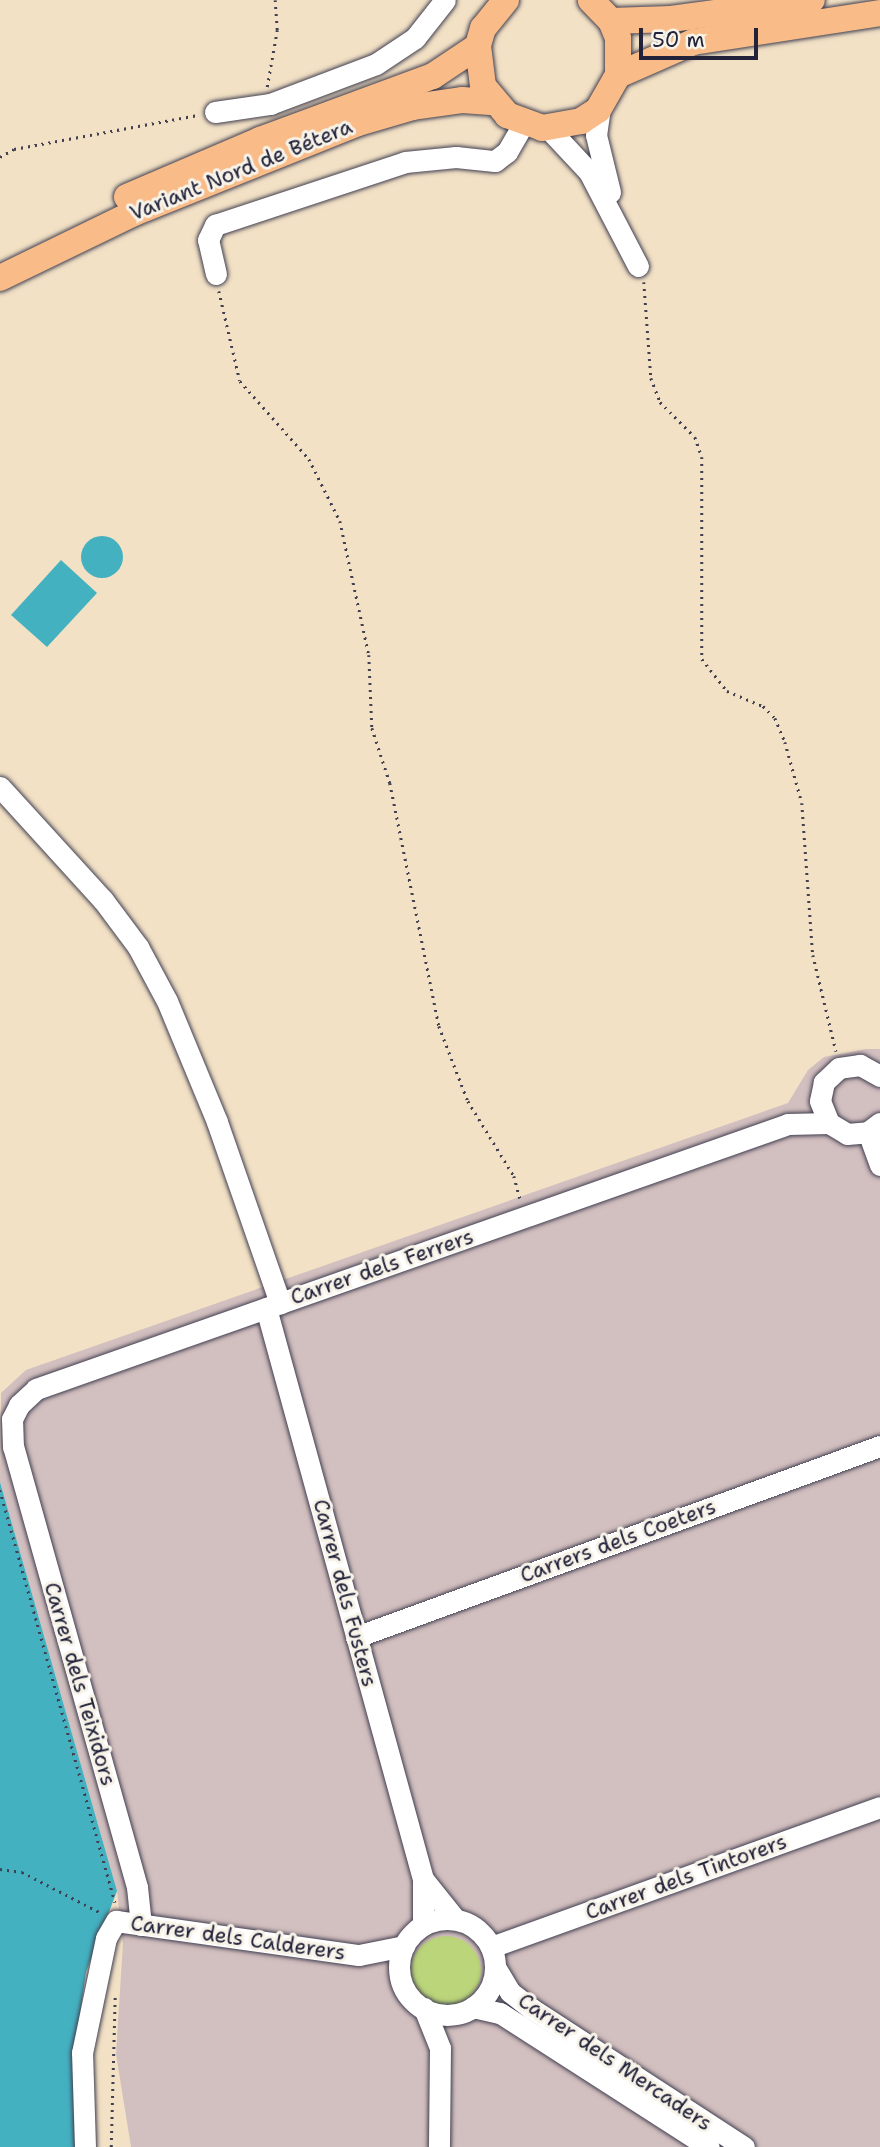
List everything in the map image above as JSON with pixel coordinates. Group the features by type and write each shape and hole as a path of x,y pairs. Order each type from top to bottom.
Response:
{"main road":[{"name":"Variant Nord de Bétera","path":"0,260 146,188 433,76 478,46 483,28 506,0"},
{"path":"478,46 483,86 494,103 535,126 581,121 600,107 618,75 620,47 611,21 591,0"},
{"path":"611,21 671,19 812,0"},
{"path":"618,75 693,42 880,13"},
{"name":"Variant Nord de Bétera","path":"0,278 134,213 358,123 413,107 462,100 494,103"}],"street":[{"path":"215,113 270,104 376,64 403,48 445,0"},
{"path":"600,107 596,135 602,166 638,266"},
{"path":"216,274 208,240 215,225 405,162 456,157 495,161 535,126 589,172 638,266"},
{"name":"Carrer dels Fusters","path":"0,787 103,900 138,947 167,1001 217,1122 273,1306 356,1637 423,1879 423,1925"},
{"path":"839,1068 860,1065 880,1075"},
{"name":"Carrer dels Ferrers","path":"788,1124 821,1092 839,1068"},
{"path":"821,1092 821,1109 829,1123"},
{"name":"Carrer dels Ferrers","path":"13,1444 12,1419 36,1389 788,1124 829,1123 847,1134 874,1128"},
{"path":"874,1128 880,1165"},
{"name":"Carrer dels Teixidors","path":"13,1444 137,1887 141,1925"},
{"name":"Carrers dels Coeters","path":"356,1637 880,1446"},
{"name":"Carrer dels Tintorers","path":"493,1957 880,1807"},
{"name":"Carrer dels Fusters","path":"423,1879 455,1919"},
{"path":"439,2147 440,2048 424,2008 402,1981 404,1946 423,1925 455,1919 477,1929 493,1957 489,1990 465,2010 440,2048"},
{"path":"85,2147 82,2053 106,1938 116,1922"},
{"name":"Carrer dels Calderers","path":"116,1922 359,1955 404,1946"},
{"name":"Carrer dels Calderers","path":"359,1955 402,1981"},
{"name":"Carrer dels Mercaders","path":"493,1957 510,1992 532,2009 744,2147"},
{"path":"424,2008 465,2010"},
{"name":"Carrer dels Mercaders","path":"465,2010 500,2013 709,2147"}],"path":[{"path":"270,104 267,83 277,30 275,0"},
{"path":"0,157 27,146 215,113"},
{"path":"638,266 646,285 651,377 660,402 695,437 702,457 702,659 727,691 763,706 775,718 785,742 802,803 813,955 839,1068"},
{"path":"216,274 240,381 309,459 340,521 369,655 372,728 390,783 439,1026 468,1101 514,1176 526,1217"},
{"path":"0,1490 115,1889 116,1922"},
{"path":"0,1869 22,1872 58,1888 116,1922"},
{"path":"111,2147 115,1986"}],"shaded area":[{"path":"880,1049 880,2147 131,2147 116,2054 123,1943 117,1891 0,1482 1,1393 26,1370 788,1103 808,1070 824,1057"}],"green space":[{"path":"453,1936 466,1942 475,1951 479,1957 479,1985 471,1996 460,2004 439,2006 421,1996 413,1985 411,1964 421,1946 432,1938"}],"water":[{"path":"102,536 117,542 123,557 117,572 102,578 87,572 81,557 87,542"},
{"path":"61,560 97,593 47,647 11,615"},
{"path":"0,1482 117,1891 86,1972 73,2063 77,2147 0,2147"}]}
